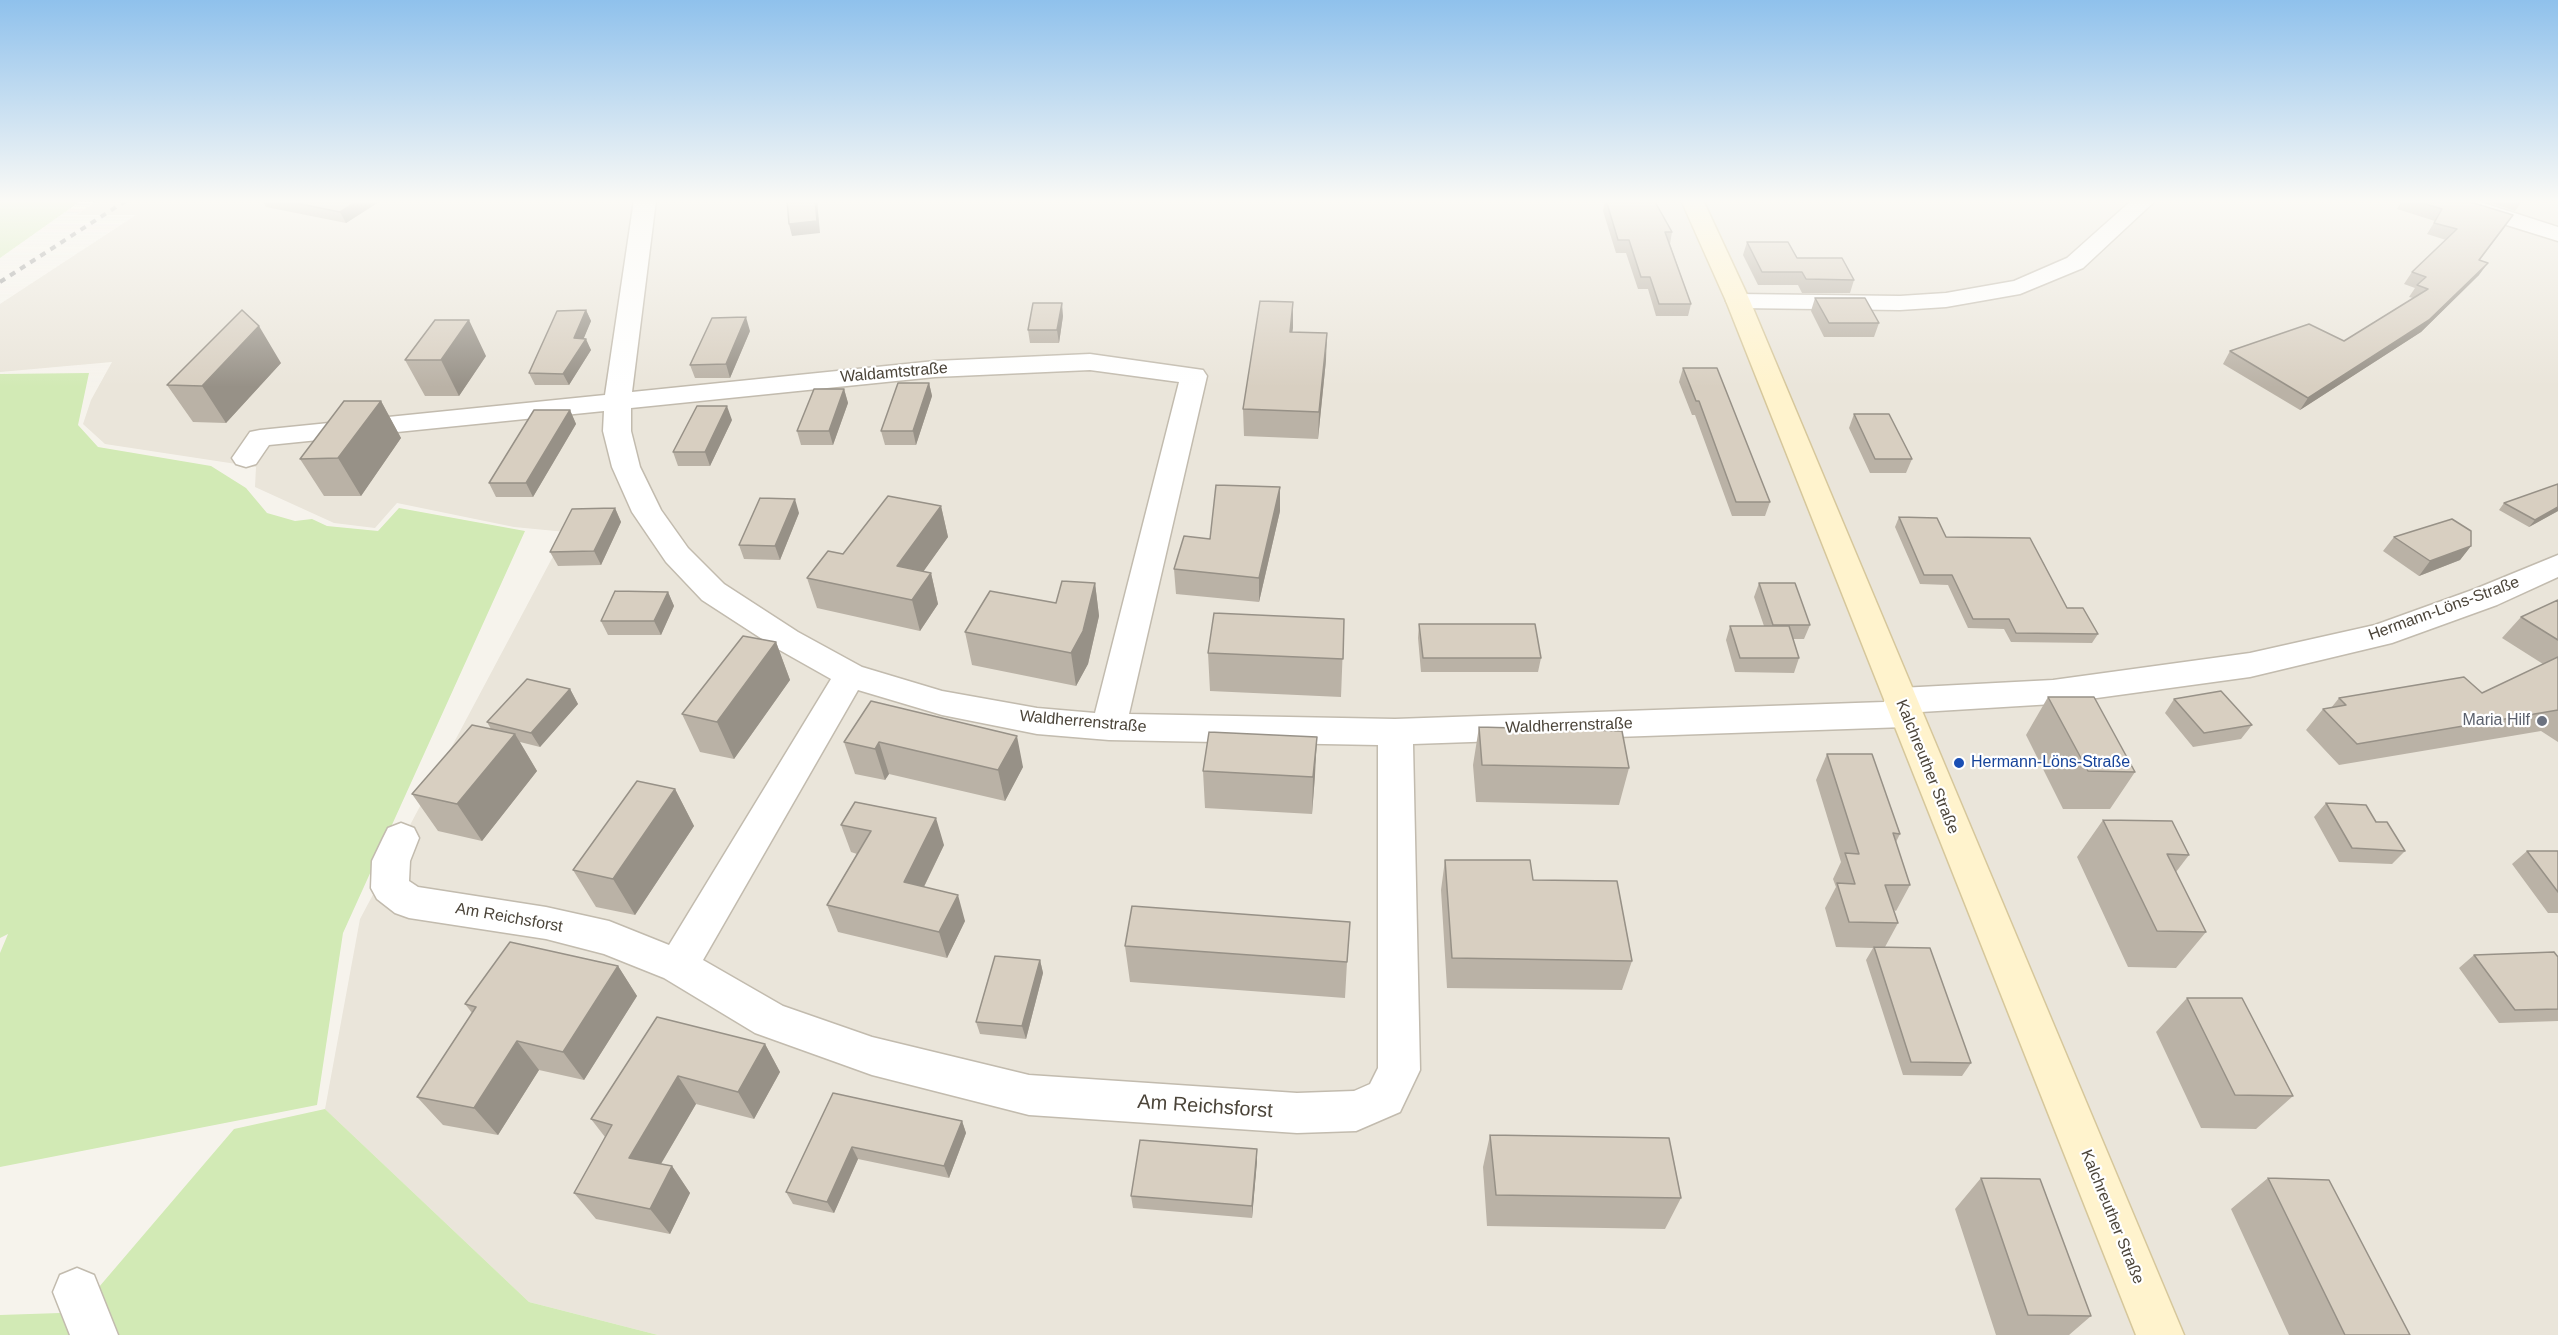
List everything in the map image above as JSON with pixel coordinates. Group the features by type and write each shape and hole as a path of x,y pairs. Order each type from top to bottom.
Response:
{"street":[{"name":"Waldherrenstraße","path":"637,262 618,400 617,431 626,467 647,512 677,555 713,592 787,640 850,675 942,703 1037,721 1109,727 1395,732 1902,707"},
{"name":"Kalchreuther Straße","path":"1720,262 2160,1335"},
{"path":"1737,301 1900,303 1946,300 2020,286 2076,262"},
{"name":"Waldamtstraße","path":"246,458 260,438 618,400 1005,364 1090,362 1194,376 1109,727"},
{"name":"Hermann-Löns-Straße","path":"1902,707 1950,699 2053,692 2250,665 2381,635 2486,597 2558,565"},
{"path":"678,966 850,675"},
{"name":"Am Reichsforst","path":"401,838 391,861 390,888 409,902 546,923 609,938 678,966 770,1020 872,1056 1029,1095 1297,1113 1356,1111 1385,1098 1399,1070 1395,732"},
{"path":"77,1292 94,1335"}],"shaded area":[{"path":"64,262 2558,262 2558,1335 658,1335 529,1302 325,1109 360,919 566,532 514,527 397,503 375,528 334,523 255,487 256,467 105,444 83,424 91,400 112,362 0,372 0,304"}],"green space":[{"path":"89,373 78,425 98,447 211,466 246,488 267,513 295,521 312,519 327,526 378,531 399,508 525,531 343,933 317,1105 0,1167 0,953 8,934 0,938 0,374"},
{"path":"325,1109 529,1302 658,1335 111,1335 93,1294 234,1129"},
{"path":"60,1313 71,1335 0,1335 0,1315"}],"building":[{"path":"1636,262 1676,262 1691,304 1659,304 1650,277 1641,277"},
{"path":"1757,262 1844,262 1854,280 1806,279 1802,272 1762,272"},
{"path":"2422,262 2488,263 2429,320 2308,398 2230,351 2309,324 2344,341 2428,289 2417,285 2426,277 2412,272"},
{"path":"1815,298 1865,298 1879,323 1829,323"},
{"path":"1260,301 1293,302 1290,332 1327,333 1319,412 1243,409"},
{"path":"1033,303 1062,303 1057,330 1028,330"},
{"path":"242,310 259,326 202,386 167,385"},
{"path":"586,310 574,338 586,339 563,374 529,373 557,311"},
{"path":"746,317 726,364 690,365 712,318"},
{"path":"435,320 469,320 441,360 405,360"},
{"path":"1683,368 1717,368 1770,502 1736,502 1699,401 1696,401"},
{"path":"898,383 929,383 913,431 881,431"},
{"path":"814,389 844,389 829,431 797,431"},
{"path":"344,401 381,401 338,458 300,459"},
{"path":"697,406 727,406 705,452 673,452"},
{"path":"534,410 570,410 526,483 489,483"},
{"path":"1854,414 1889,414 1912,459 1875,459"},
{"path":"2558,484 2558,507 2535,520 2504,503"},
{"path":"1216,485 1280,487 1259,578 1174,569 1184,536 1210,539"},
{"path":"888,496 941,506 897,566 931,573 912,600 807,578 828,551 843,554"},
{"path":"760,498 795,499 775,546 739,545"},
{"path":"615,508 594,551 550,552 572,509"},
{"path":"1899,517 1937,518 1946,537 2030,538 2067,608 2083,608 2098,634 2016,633 2009,619 1973,619 1952,575 1924,575"},
{"path":"2452,519 2471,531 2471,546 2430,561 2394,537"},
{"path":"1062,581 1095,583 1083,631 1071,653 965,632 990,591 1056,603"},
{"path":"1759,583 1795,583 1810,625 1773,625"},
{"path":"615,591 668,592 654,621 601,621"},
{"path":"2558,600 2558,640 2521,617"},
{"path":"1214,613 1344,619 1343,659 1208,653"},
{"path":"1419,624 1535,624 1541,658 1423,658"},
{"path":"1730,626 1789,626 1799,658 1740,658"},
{"path":"743,636 776,642 717,722 682,714"},
{"path":"2558,657 2558,710 2357,744 2323,709 2346,705 2339,698 2464,677 2482,693"},
{"path":"527,679 570,689 531,733 487,722"},
{"path":"2221,691 2252,725 2204,733 2174,699"},
{"path":"2048,697 2094,697 2135,772 2088,771"},
{"path":"871,701 1017,736 998,770 879,742 875,749 844,742"},
{"path":"472,725 515,734 457,804 412,794"},
{"path":"1479,727 1622,731 1629,768 1482,765"},
{"path":"1209,732 1317,737 1313,777 1203,771"},
{"path":"1827,754 1872,754 1900,834 1893,833 1910,885 1885,885 1898,923 1849,922 1837,883 1855,884 1845,853 1859,854"},
{"path":"637,781 675,789 613,879 573,870"},
{"path":"855,802 936,818 904,882 958,895 939,932 827,905 871,831 841,825"},
{"path":"2326,803 2366,805 2376,822 2387,822 2405,851 2352,848"},
{"path":"2103,820 2172,821 2189,855 2167,854 2206,932 2157,931"},
{"path":"2527,851 2558,851 2558,892"},
{"path":"1445,860 1530,860 1533,880 1617,881 1632,961 1452,958"},
{"path":"1132,906 1350,922 1347,962 1125,946"},
{"path":"510,942 618,966 563,1052 517,1041 474,1108 417,1097 476,1007 465,1004"},
{"path":"1874,947 1930,948 1971,1063 1911,1062"},
{"path":"2554,952 2558,957 2558,1009 2515,1010 2474,955"},
{"path":"995,956 1040,960 1022,1026 976,1022"},
{"path":"2187,998 2242,998 2293,1096 2235,1095"},
{"path":"657,1017 765,1044 738,1092 678,1076 629,1158 672,1166 650,1209 574,1193 612,1125 591,1119"},
{"path":"833,1093 962,1121 944,1166 852,1147 827,1202 786,1192"},
{"path":"1490,1135 1669,1138 1681,1198 1496,1195"},
{"path":"1140,1140 1257,1149 1252,1206 1131,1196"},
{"path":"1981,1178 2040,1179 2091,1316 2028,1315"},
{"path":"2268,1178 2329,1180 2410,1335 2345,1335"}],"railway":[{"path":"0,282 31,262"}],"place":[{"name":"Maria Hilf","path":"2542,721"},
{"name":"Hermann-Löns-Straße","path":"1959,763"}]}
